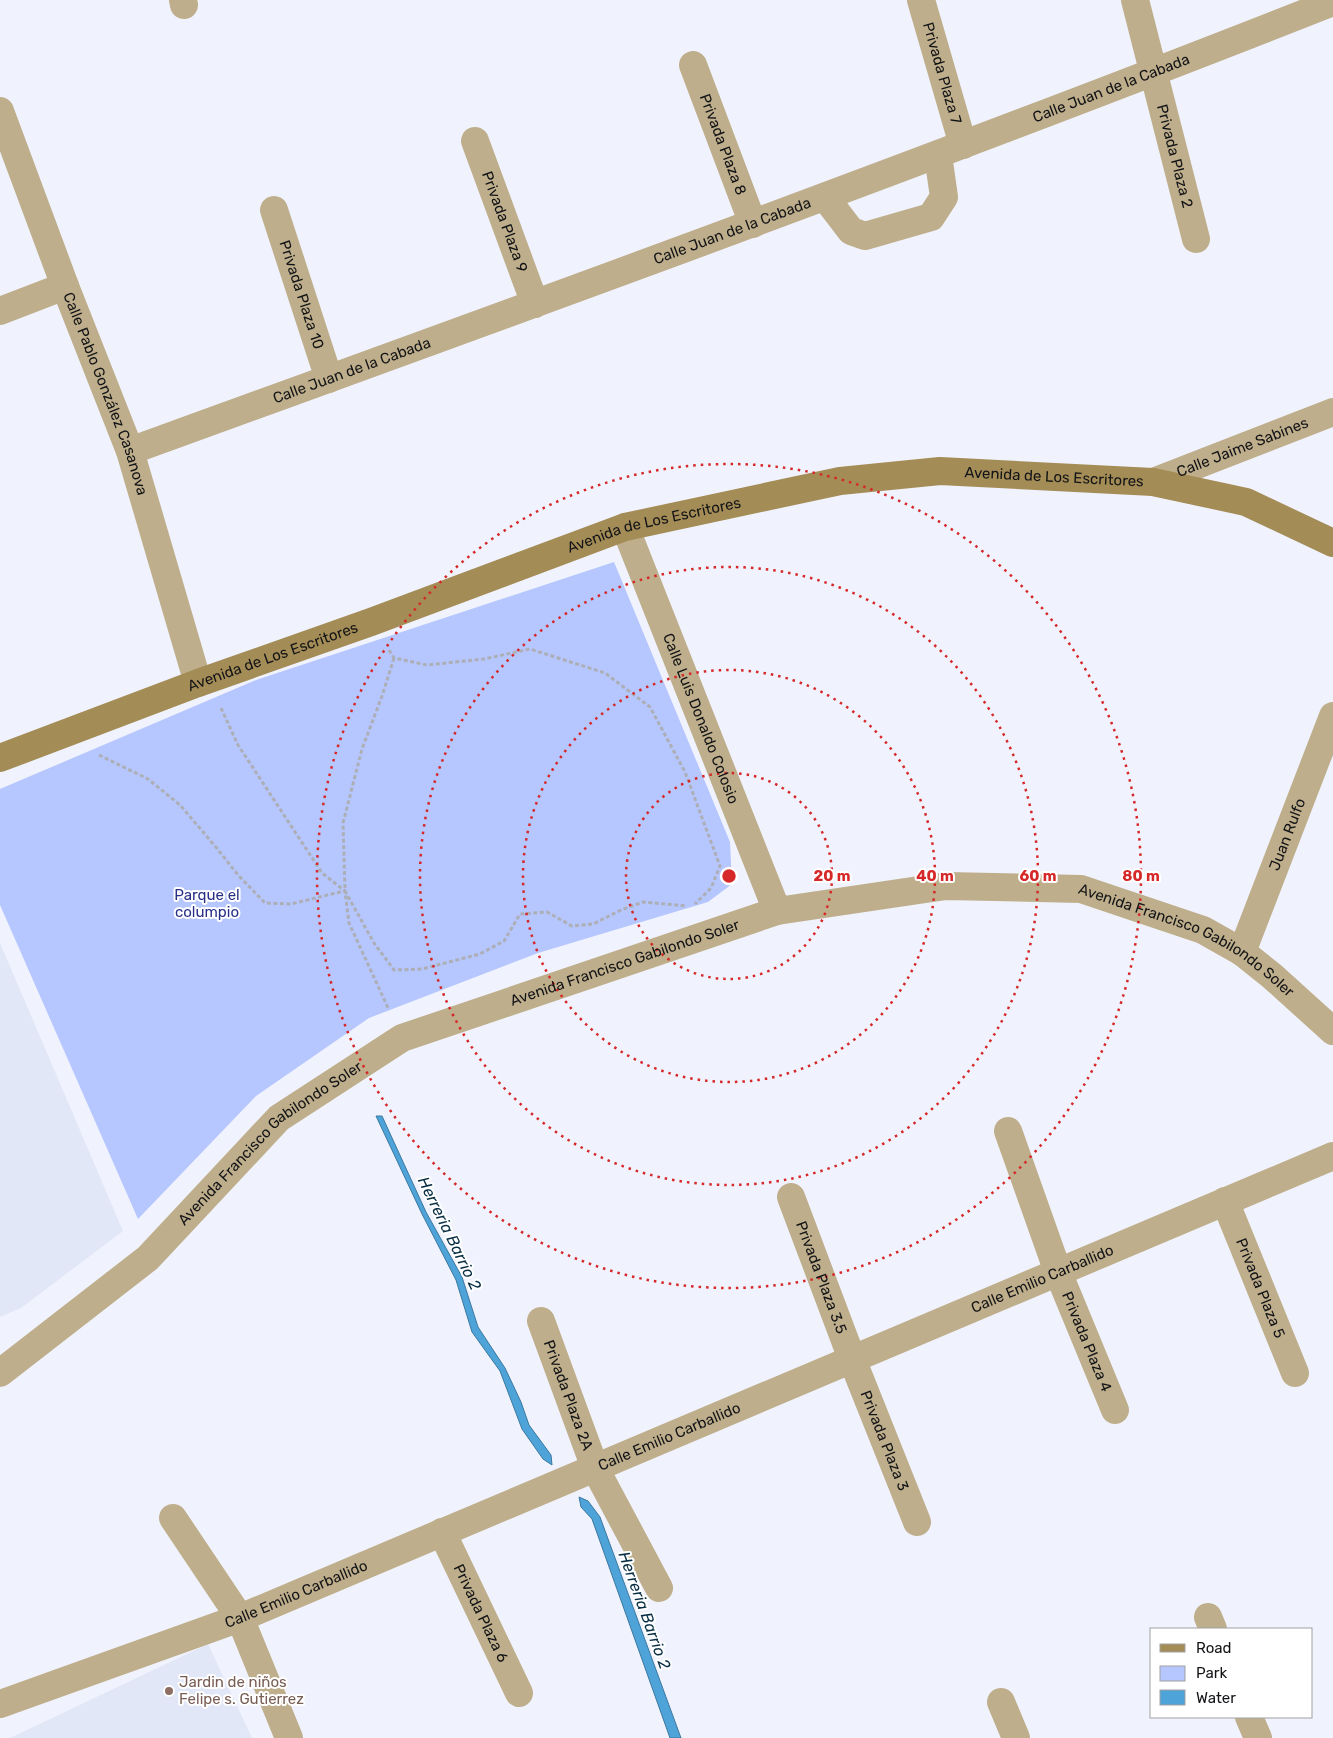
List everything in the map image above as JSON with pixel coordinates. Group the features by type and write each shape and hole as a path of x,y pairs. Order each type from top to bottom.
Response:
{"main road":[{"name":"Avenida de Los Escritores","path":"0,758 625,527 840,481 940,471 1153,482 1246,502 1333,543"}],"street":[{"name":"Privada Plaza 7","path":"921,0 963,145"},
{"path":"1135,0 1153,73"},
{"name":"Calle Juan de la Cabada","path":"130,451 536,304 938,155 1333,2"},
{"name":"Privada Plaza 8","path":"693,64 753,224"},
{"name":"Privada Plaza 2","path":"1153,73 1196,239"},
{"name":"Calle Pablo González Casanova","path":"0,111 65,286 130,451 203,682"},
{"name":"Privada Plaza 9","path":"475,141 536,304"},
{"path":"825,197 851,231 865,236 931,217 944,197 938,155"},
{"name":"Privada Plaza 10","path":"274,210 329,379"},
{"path":"0,312 65,286"},
{"name":"Calle Jaime Sabines","path":"1153,482 1333,412"},
{"name":"Calle Luis Donaldo Colosio","path":"625,527 777,911"},
{"name":"Juan Rulfo","path":"1242,952 1333,716"},
{"name":"Avenida Francisco Gabilondo Soler","path":"0,1373 148,1258 279,1118 402,1038 777,911 946,886 1080,889 1203,930 1242,952 1333,1031"},
{"name":"Privada Plaza 4","path":"1008,1131 1058,1272 1115,1410"},
{"name":"Calle Emilio Carballido","path":"2,1698 240,1618 1333,1156"},
{"name":"Privada Plaza 3.5","path":"791,1197 852,1359"},
{"name":"Privada Plaza 5","path":"1225,1201 1295,1374"},
{"name":"Privada Plaza 2A","path":"541,1321 595,1468"},
{"name":"Privada Plaza 3","path":"852,1359 917,1522"},
{"path":"595,1468 659,1588"},
{"path":"173,1518 240,1618 289,1738"},
{"name":"Privada Plaza 6","path":"442,1532 519,1693"},
{"path":"1001,1702 1016,1738"},
{"path":"1249,1718 1258,1738"}],"path":[{"path":"203,682 238,745 322,873 345,891 374,943 394,970 422,969 480,954 504,941 520,914 547,912 572,926 593,924 642,902 692,907 711,888 720,866 685,772 650,707 605,673 530,649 484,659 427,665 394,658 371,622"},
{"path":"394,658 362,749 343,823 345,891 349,923 402,1038"},
{"path":"61,736 148,779 180,805 238,875 265,903 291,904 345,891"}],"shaded area":[{"path":"0,943 123,1231 21,1308 0,1317"},
{"name":"Jardin de niños Felipe s. Gutierrez","path":"208,1644 252,1738 10,1738"}],"green space":[{"name":"Parque el columpio","path":"614,562 730,842 732,884 708,902 538,953 369,1018 256,1096 138,1219 0,905 0,789 256,680"}],"water":[{"path":"376,1116 382,1116 426,1212 462,1277 478,1327 505,1368 521,1402 529,1425 551,1455 552,1465 543,1459 522,1429 500,1371 472,1332 456,1280 422,1214"},
{"path":"579,1497 588,1501 600,1517 681,1738 670,1738 592,1519 581,1507"}],"place":[{"name":"Jardin de niños Felipe s. Gutierrez","path":"169,1691"}],"water label":[{"name":"Herreria Barrio 2","path":"450,1233"},
{"name":"Herreria Barrio 2","path":"645,1610"}]}
